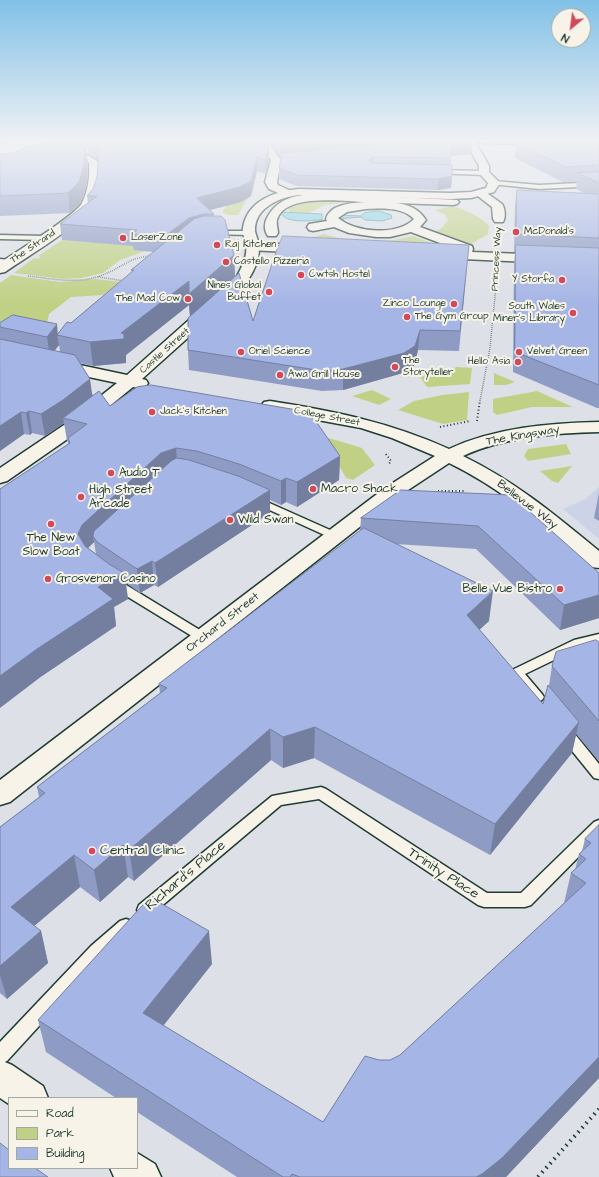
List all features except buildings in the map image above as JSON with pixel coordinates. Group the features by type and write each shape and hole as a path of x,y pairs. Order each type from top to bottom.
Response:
{"street":[{"name":"The Strand","path":"3,264 66,224 87,205 90,194"},
{"name":"Castle Street","path":"0,477 73,427 130,381 235,288 245,275 251,240 252,217 262,205 284,194"},
{"path":"374,194 450,196 471,194"},
{"name":"Princess Way","path":"481,194 498,206 499,219"},
{"path":"334,197 353,206"},
{"path":"272,233 271,221 275,213 285,204 300,198 334,197 453,202 411,211"},
{"path":"313,227 334,224 342,228 369,233 399,232 417,225 420,220 418,216 411,211 384,205 353,206 332,215 334,224"},
{"path":"411,228 479,254 499,256"},
{"path":"251,240 318,249"},
{"path":"428,254 599,261"},
{"path":"0,353 53,361 130,381 153,385"},
{"name":"College Street","path":"253,403 361,423 398,434 449,457"},
{"name":"The Kingsway","path":"449,457 472,446 500,438 539,432 599,427"},
{"name":"Orchard Street","path":"0,795 392,492 449,457"},
{"name":"Bellevue Way","path":"449,457 497,482 531,506 599,562"},
{"path":"0,1077 29,1097"},
{"path":"130,1169 142,1177"}],"lane":[{"path":"205,233 251,240"},
{"path":"0,236 44,238"},
{"path":"243,495 335,536"},
{"path":"106,577 204,638"},
{"path":"546,708 517,673 579,643 599,638"},
{"path":"556,720 599,774"},
{"name":"Trinity Place","path":"322,793 484,900 526,900 599,826"},
{"name":"Richard's Place","path":"0,1054 97,950 277,800 322,793"}],"path":[{"path":"54,280 77,280 95,277 109,273 127,260 138,257 154,256"},
{"name":"Princess Way","path":"476,428 482,386 490,348 499,256"},
{"path":"95,277 129,282"},
{"path":"439,427 477,420"},
{"path":"538,1177 599,1109"}],"shaded area":[{"path":"599,487 599,539 563,509 585,499"}],"green space":[{"path":"250,194 238,215 227,215 222,212 228,204"},
{"path":"330,198 341,203 325,205 309,213 288,212 290,209 287,209 296,202"},
{"path":"453,206 481,219 489,226 488,234 471,244 436,231 442,228 448,220 445,215 435,210"},
{"path":"324,234 339,238 375,241 394,240 413,236 453,251 297,242"},
{"path":"62,240 138,246 145,251 120,260 103,273 82,278 63,279 14,273 34,258 38,259 41,257 38,256"},
{"path":"11,275 60,282 96,279 122,282 103,295 71,297 49,314 46,328 0,342 0,283"},
{"path":"457,367 472,368 470,384 427,387 420,377"},
{"path":"494,373 515,382 506,385 494,385"},
{"path":"372,390 391,399 379,405 352,396"},
{"path":"537,391 573,407 532,407 497,415 493,412 493,399"},
{"path":"469,392 467,420 443,424 398,410 414,401 442,395"},
{"path":"329,438 362,448 375,465 353,480 346,478 324,439"},
{"path":"566,444 571,454 528,461 524,456 528,449"},
{"path":"572,466 558,483 552,481 540,471"}],"water":[{"path":"379,211 391,215 392,218 382,221 365,220 361,217 337,219 340,215 361,216 364,213"},
{"path":"280,212 322,214 322,220 293,220 283,216"}],"place":[{"name":"McDonald's","path":"516,232"},
{"name":"LaserZone","path":"123,238"},
{"name":"Raj Kitchen","path":"217,245"},
{"name":"Castello Pizzeria","path":"226,262"},
{"name":"Cwtsh Hostel","path":"301,275"},
{"name":"Y Storfa","path":"562,280"},
{"name":"Nines Global Buffet","path":"269,292"},
{"name":"The Mad Cow","path":"188,299"},
{"name":"Zinco Lounge","path":"454,304"},
{"name":"South Wales Miner's Library","path":"573,313"},
{"name":"The Gym Group","path":"407,317"},
{"name":"Oriel Science","path":"241,352"},
{"name":"Velvet Green","path":"519,352"},
{"name":"Hello Asia","path":"518,362"},
{"name":"The Storyteller","path":"395,367"},
{"name":"Awa Grill House","path":"280,375"},
{"name":"Jack's Kitchen","path":"152,412"},
{"name":"Audio T","path":"111,473"},
{"name":"Macro Shack","path":"313,489"},
{"name":"High Street Arcade","path":"81,497"},
{"name":"Wild Swan","path":"230,520"},
{"name":"The New Slow Boat","path":"51,524"},
{"name":"Grosvenor Casino","path":"48,579"},
{"name":"Belle Vue Bistro","path":"560,589"},
{"name":"Central Clinic","path":"92,851"}]}
